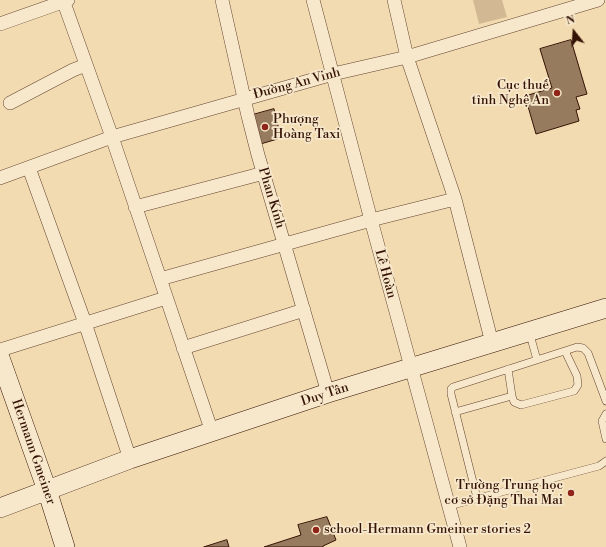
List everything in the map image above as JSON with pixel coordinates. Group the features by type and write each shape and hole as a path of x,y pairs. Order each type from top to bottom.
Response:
{"street":[{"name":"Phan Kính","path":"222,0 244,98 264,173 328,393"},
{"name":"Lê Hoàn","path":"313,0 460,547"},
{"path":"394,0 407,57 455,199 492,343"},
{"name":"Đường An Vinh","path":"0,178 112,137 244,98 333,74 407,57 598,0"},
{"path":"0,24 65,1 212,432"},
{"path":"10,103 73,70 86,65"},
{"path":"30,168 85,323 130,459"},
{"path":"135,207 264,173"},
{"path":"160,279 285,243 455,199"},
{"path":"0,350 166,298"},
{"name":"Duy Tân","path":"0,508 130,459 328,393 411,369 606,308"},
{"path":"183,348 304,310"},
{"name":"Hermann Gmeiner","path":"0,358 47,490 65,547"}],"lane":[{"path":"529,331 537,360"},
{"path":"476,498 451,394 451,389 453,387 577,347 583,348 588,353 606,401"},
{"path":"508,369 514,402 521,405 574,391 578,385 577,376 565,351"},
{"path":"455,412 512,396"},
{"path":"606,414 602,421 606,439"},
{"path":"449,506 599,466 606,461"}],"shaded area":[{"path":"473,0 502,0 507,17 479,24"}],"building":[{"path":"571,40 587,94 576,97 580,109 576,110 579,121 536,134 525,96 552,88 540,49"},
{"name":"Phượng Hoàng Taxi","path":"274,109 281,138 257,145 249,116"},
{"name":"school-Hermann Gmeiner stories 2","path":"327,517 336,540 323,547 264,547 301,535 298,525"},
{"path":"227,540 229,547 204,547"}],"place":[{"name":"Cục thuế tỉnh Nghệ An","path":"557,93"},
{"name":"Phượng Hoàng Taxi","path":"265,127"},
{"name":"Trường Trung học cơ sở Đặng Thai Mai","path":"571,493"},
{"name":"school-Hermann Gmeiner stories 2","path":"316,530"}]}
